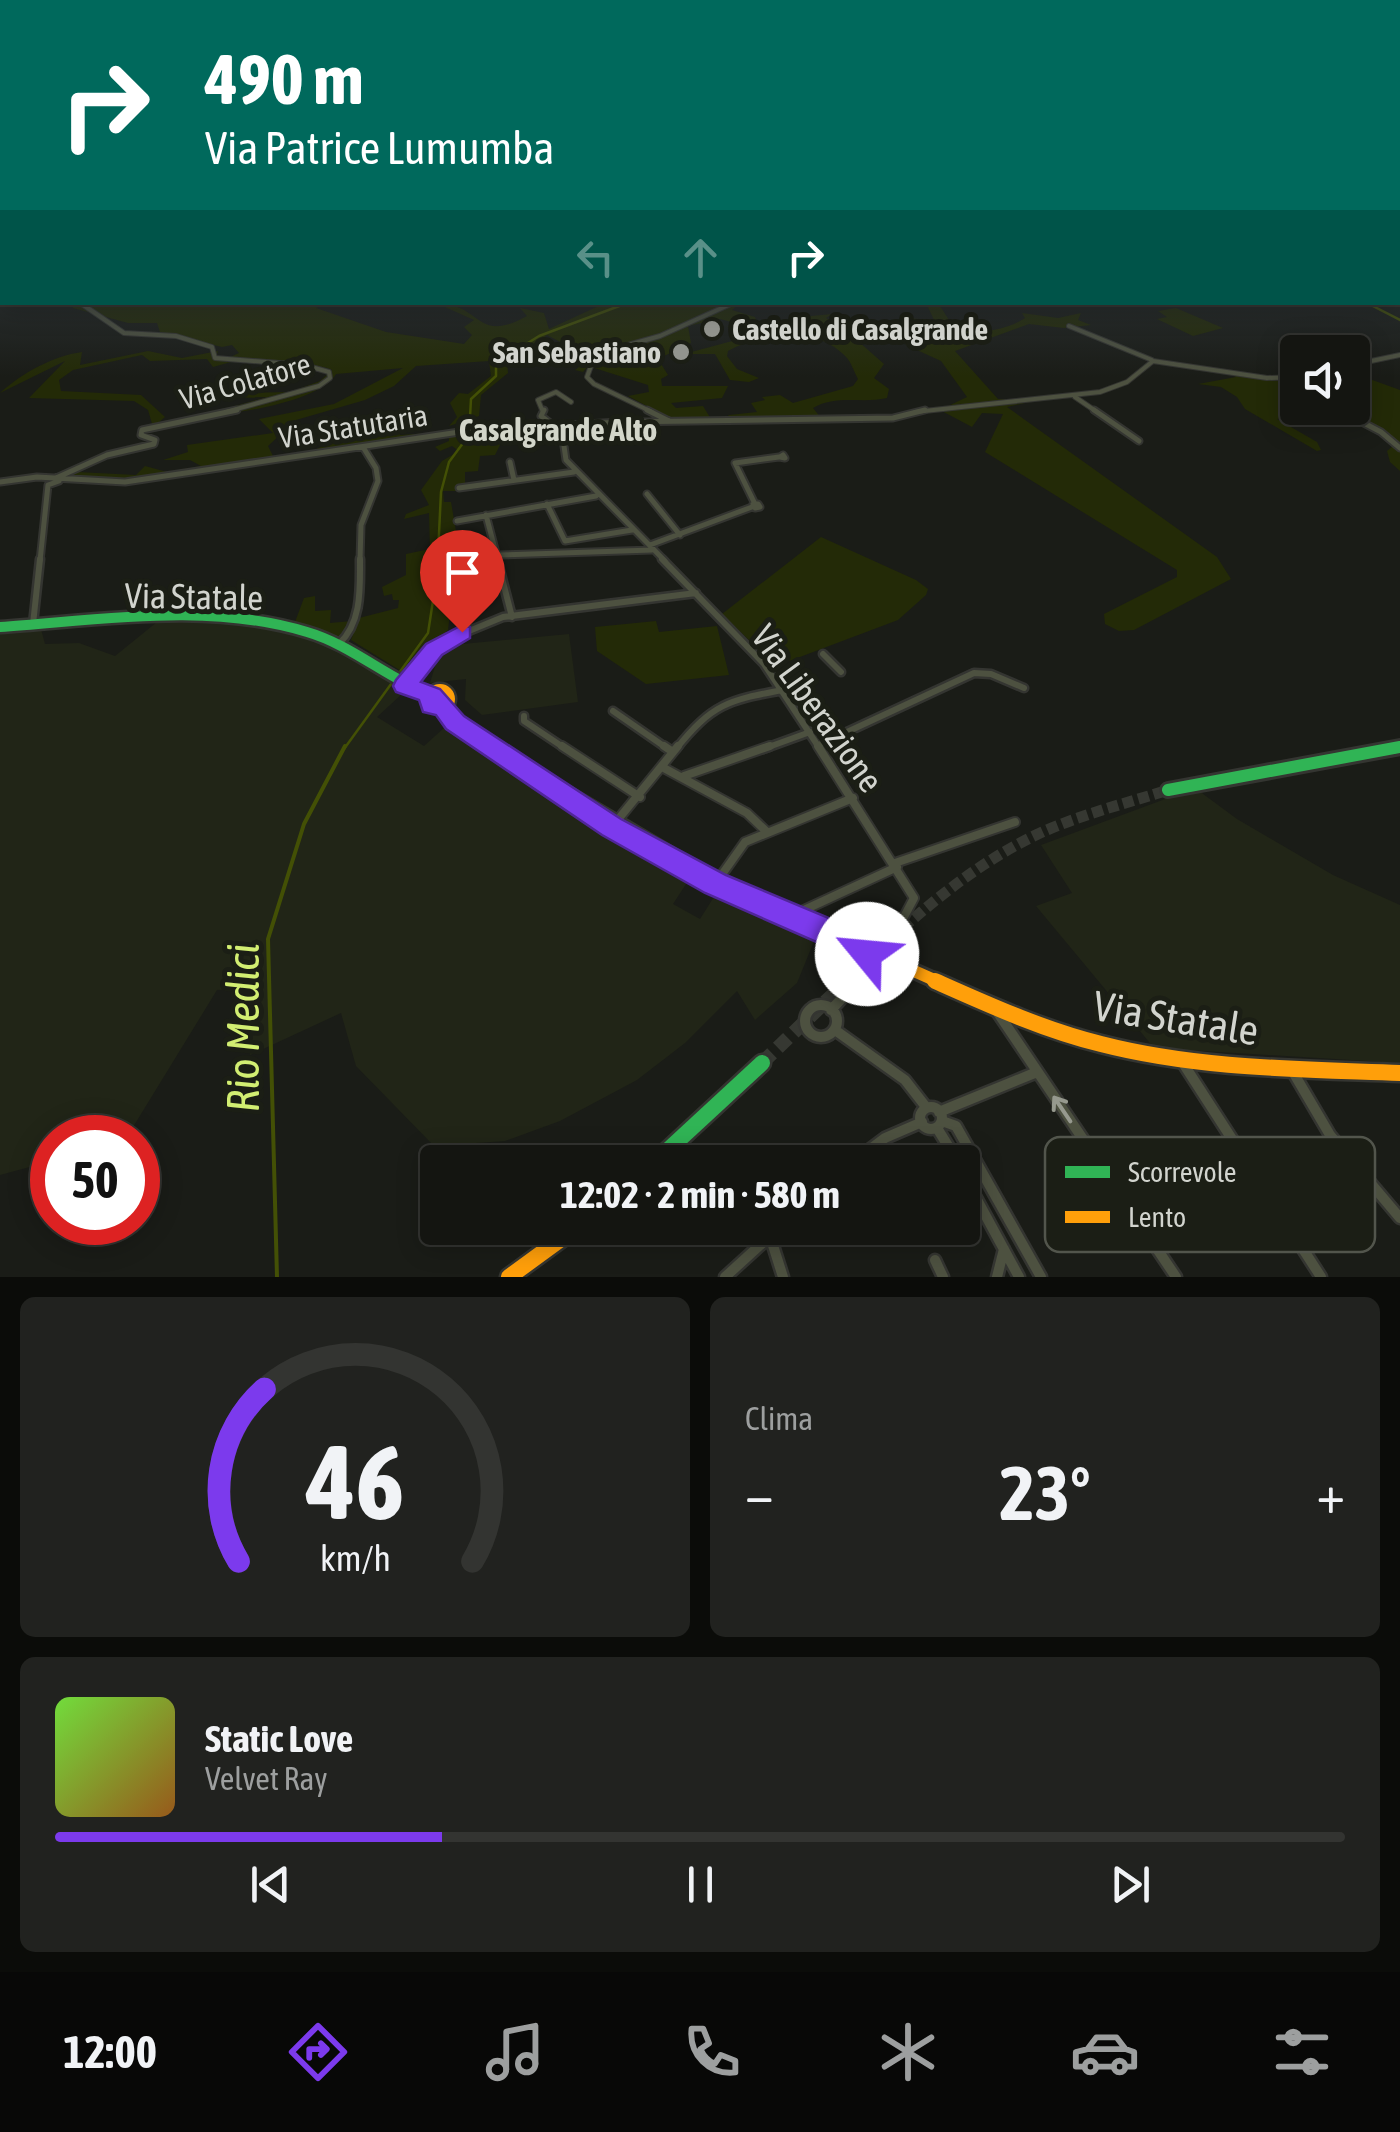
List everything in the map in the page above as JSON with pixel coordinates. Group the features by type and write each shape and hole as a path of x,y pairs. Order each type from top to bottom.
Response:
{"main road":[{"name":"Via Statale","path":"0,627 228,619 295,629 339,644 398,681 431,695 431,706 443,706 455,722 612,827 716,884 868,950"},
{"path":"1168,790 1397,748"},
{"path":"873,965 868,950 877,942 889,945 896,954 896,963"},
{"name":"Via Statale","path":"873,965 886,970 896,963 993,1005 1103,1045 1180,1059 1400,1074"},
{"path":"673,1145 762,1063"},
{"path":"509,1277 553,1245"}],"street":[{"name":"Via Colatore","path":"56,478 107,454 154,444 155,440 141,435 142,430 291,398 320,388 330,378 329,372 316,366 245,365 215,358 212,346 192,340 124,333 83,305"},
{"path":"669,421 594,384 587,377 588,370 618,344 658,337 728,305"},
{"path":"1069,326 1153,361 1280,380"},
{"path":"1370,361 1400,355"},
{"name":"Via Statutaria","path":"0,482 56,478 125,482 470,430 669,421 893,418 1002,400 1074,396 1114,388 1153,361"},
{"name":"Via Liberazione","path":"571,402 556,392 539,397 544,410 541,416 559,427 566,460 750,648 783,690 897,865 914,898 889,945"},
{"path":"1074,396 1138,441"},
{"path":"1365,425 1398,444"},
{"path":"339,644 348,638 355,620 360,525 378,480 378,470 363,448"},
{"path":"498,555 652,548 754,506 734,463 780,457"},
{"path":"510,462 514,480"},
{"path":"459,488 575,472"},
{"path":"33,625 48,485 65,480"},
{"path":"646,494 680,535"},
{"path":"457,520 598,495"},
{"path":"547,504 565,541 633,530"},
{"path":"486,516 512,617"},
{"path":"398,681 451,637 512,617 538,610 696,593"},
{"path":"823,654 841,672"},
{"path":"819,745 974,673 991,674 1024,688"},
{"path":"612,827 698,720 717,705 783,690"},
{"path":"613,711 673,752"},
{"path":"524,716 640,796"},
{"path":"684,776 810,732"},
{"path":"662,768 684,776 748,813 766,832"},
{"path":"716,884 740,846 853,798"},
{"path":"791,917 810,904 897,865 1016,822"},
{"path":"840,938 854,960 850,988"},
{"path":"832,1010 873,965"},
{"path":"993,1005 1081,1137"},
{"path":"832,1010 812,1007 806,1024 817,1036 835,1030"},
{"path":"832,1010 835,1030"},
{"path":"1015,1040 1030,1019"},
{"path":"835,1030 905,1080 939,1121 950,1145"},
{"path":"1180,1059 1230,1137"},
{"path":"1291,1066 1331,1137"},
{"path":"939,1121 1037,1072"},
{"path":"922,1122 920,1113 926,1107"},
{"path":"876,1145 922,1122 956,1126 1041,1277"},
{"path":"1375,1189 1400,1218"},
{"path":"980,1205 1019,1277"},
{"path":"726,1277 760,1245"},
{"path":"777,1245 784,1277"},
{"path":"996,1277 1004,1248"},
{"path":"1159,1252 1176,1277"},
{"path":"1305,1252 1321,1277"},
{"path":"935,1260 943,1277"}],"shaded area":[{"path":"215,621 297,632 321,640 386,678 403,693 377,717 424,746 445,727 690,878 673,904 700,919 717,892 817,934 797,983 755,1020 737,991 685,1043 637,1080 560,1121 505,1141 448,1145 433,1145 356,1066 341,1013 250,1055 250,988 217,990 140,1115 30,1115 30,1167 0,1175 0,632 41,629 45,644 79,643 115,656 157,622"},
{"path":"569,634 578,702 482,715 465,700 466,679 430,683 439,653 452,645"},
{"path":"1195,788 1237,819 1333,875 1400,905 1400,1063 1154,1048 1036,906 1072,893 1041,845"}],"green space":[{"path":"323,305 316,308 386,332 464,344 472,335 464,327 474,320 440,305 462,309 487,325 497,326 527,316 520,308 544,313 549,329 601,305 738,305 732,310 755,317 760,332 801,317 832,314 826,318 836,323 839,334 859,342 884,364 874,378 889,389 887,398 831,401 813,408 821,418 723,420 729,415 757,412 751,403 765,400 762,397 780,395 793,403 853,386 858,379 847,358 834,347 805,336 789,335 757,339 728,351 727,356 737,369 759,378 749,382 730,380 715,354 684,354 736,340 750,327 727,327 735,323 720,319 688,326 691,343 658,359 668,375 661,379 662,386 728,386 722,398 671,403 676,408 703,406 711,419 673,420 628,396 649,392 648,385 588,366 583,372 575,370 579,367 566,345 547,335 507,361 508,373 481,395 479,416 449,426 457,417 450,403 459,393 468,394 491,376 489,361 416,366 394,386 365,400 296,420 268,446 274,458 125,480 61,477 77,472 136,475 145,466 167,472 201,466 190,460 163,460 188,452 187,445 273,433 259,419 334,404 403,368 336,374 327,384 294,399 253,410 200,416 267,397 189,398 184,397 186,394 290,392 320,381 332,370 226,359 239,353 232,345 222,347 160,332 157,323 128,323 73,308"},
{"path":"927,305 938,305 951,322 978,332 1009,326 1025,318 1022,313 1058,318 1081,313 1078,320 1091,325 1064,328 1029,324 955,351 998,399 1039,400 1007,407 1217,557 1231,579 1134,630 1119,631 1105,624 1104,614 1177,577 1177,570 985,452 1003,414 982,413 972,427 940,410 967,397 941,361 906,345 907,329 898,325 914,324 905,318 934,320"},
{"path":"1176,308 1223,328 1193,336 1157,319 1167,317 1158,311"},
{"path":"148,351 182,358 218,351 216,358 231,362 213,367 207,359 150,361 142,355 73,370 59,380 61,391 141,395 165,417 153,427 148,410 134,401 29,398 65,361 0,393 38,366 60,357 82,352 80,365"},
{"path":"1231,373 1280,381 1280,425 1287,425 1317,442 1321,450 1245,409 1237,397 1221,387 1198,384 1236,377"},
{"path":"1370,379 1400,390 1400,471 1390,462 1387,451 1393,446 1365,425 1370,425"},
{"path":"397,414 400,435 445,432 307,453"},
{"path":"479,432 473,440 502,441 495,455 480,456 478,471 465,472 465,491 443,491 444,502 451,502 458,543 451,551 456,565 448,630 406,674 351,640 359,618 398,608 399,600 393,600 392,594 384,596 382,587 406,575 406,554 430,549 429,513 404,519 406,514 429,505 421,490 442,461 459,451 452,446 440,451 435,447 449,441 449,435"},
{"path":"821,537 916,580 928,589 926,595 898,620 776,666 722,614"},
{"path":"315,596 315,611 331,610 330,623 352,621 343,639 295,622 304,598"},
{"path":"656,621 659,632 717,626 729,675 646,684 597,651 595,627"}],"waterway":[{"name":"Rio Medici","path":"344,749 428,633 437,575 441,492 449,462 469,435 471,399 496,376 496,363 539,336 622,305"},
{"path":"1371,305 1400,320"},
{"name":"Rio Medici","path":"277,1277 268,939 304,824 345,746"}],"tunnel":[{"path":"844,983 935,901 1011,848 1069,821 1168,790"},
{"path":"762,1063 847,981"}],"traffic: fast":[{"path":"0,627 155,616 270,623 324,638 431,695"},
{"path":"1168,790 1400,747"},
{"path":"882,942 892,946 896,956 892,966 882,970 872,966 868,956 872,946 882,942"},
{"path":"673,1145 762,1063"}],"traffic: slow":[{"path":"440,689 450,699 440,709 430,699 440,689"},
{"path":"443,706 485,745 614,825 781,912 868,950"},
{"path":"896,963 1024,1019 1076,1038 1139,1053 1213,1063 1400,1073"},
{"path":"509,1277 553,1245"}],"place":[{"name":"Castello di Casalgrande","path":"712,329"},
{"name":"San Sebastiano","path":"681,352"}],"district":[{"name":"Casalgrande Alto","path":"558,429"}],"route":[{"path":"462,632 434,649 405,686 431,695 431,706 443,706 455,722 612,827 716,884 868,950 867,954"}]}
